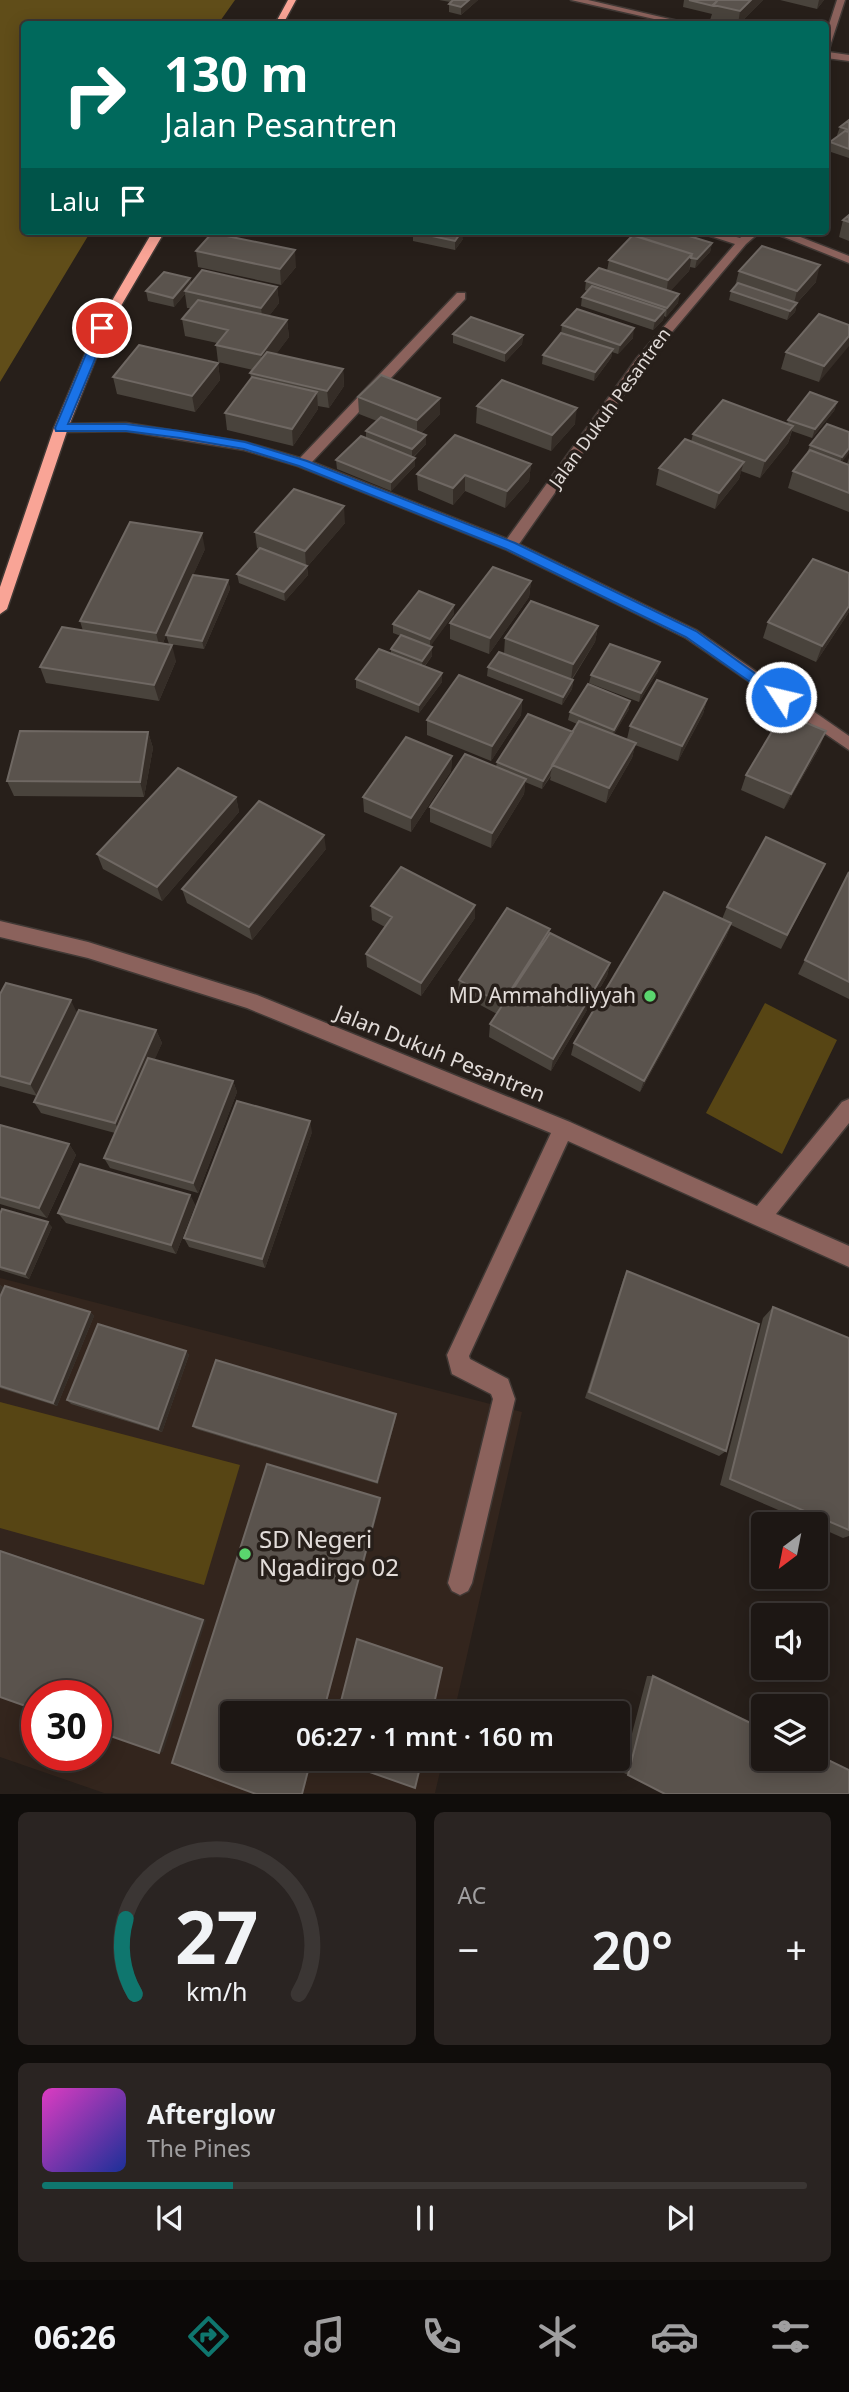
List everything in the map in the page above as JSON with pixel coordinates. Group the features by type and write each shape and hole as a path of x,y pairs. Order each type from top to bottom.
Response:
{"main road":[{"path":"281,21 292,0"},
{"path":"0,608 61,428 102,328 157,235"}],"street":[{"path":"575,0 672,21"},
{"path":"829,40 841,0"},
{"path":"829,55 849,58"},
{"path":"716,235 742,242"},
{"name":"Jalan Dukuh Pesantren","path":"510,546 641,360 750,235"},
{"path":"785,235 849,260"},
{"path":"303,463 461,296"},
{"path":"61,428 126,427 245,446 303,463 510,546 691,634 849,744"},
{"name":"Jalan Dukuh Pesantren","path":"0,929 88,950 250,1001 563,1129 849,1257"},
{"path":"762,1216 849,1108"},
{"path":"460,1583 504,1392 500,1387 460,1366 458,1355 563,1129"}],"shaded area":[{"path":"0,0 235,0 220,21 21,21 21,235 89,235 0,382"},
{"path":"765,1003 837,1040 782,1154 706,1113"},
{"name":"SD Negeri Ngadirgo 02","path":"0,1278 522,1412 457,1701 220,1701 220,1771 440,1771 435,1793 104,1793 40,1771 112,1771 112,1680 21,1680 21,1764 0,1757"},
{"path":"0,1402 240,1465 204,1585 0,1528"}],"building":[{"path":"453,0 469,0 461,7 449,4"},
{"path":"689,0 718,0 713,6"},
{"path":"718,0 751,0 740,11 713,5"},
{"path":"849,120 849,130 840,127"},
{"path":"845,131 849,132 849,149 830,142"},
{"path":"210,235 295,250 280,269 196,251"},
{"path":"427,235 459,235 455,241"},
{"path":"633,235 692,254 668,280 609,260"},
{"path":"686,235 712,243 697,259 691,258 692,254 635,236"},
{"path":"762,246 820,265 797,291 739,271"},
{"path":"599,268 679,294 667,308 586,281"},
{"path":"202,270 277,287 261,308 185,291"},
{"path":"164,272 190,278 173,298 146,291"},
{"path":"738,283 797,303 790,311 731,291"},
{"path":"592,286 665,310 655,321 582,297"},
{"path":"198,300 287,320 261,355 216,345 228,330 182,319"},
{"path":"577,309 634,328 620,345 562,325"},
{"path":"819,314 849,325 849,336 824,366 786,352"},
{"path":"471,317 523,335 505,353 453,334"},
{"path":"561,333 613,349 595,372 543,355"},
{"path":"139,345 218,363 192,396 113,377"},
{"path":"267,352 343,369 327,391 250,373"},
{"path":"381,375 440,398 417,420 358,397"},
{"path":"252,377 317,392 292,429 225,413"},
{"path":"502,380 577,408 552,435 477,406"},
{"path":"810,392 837,402 815,429 788,420"},
{"path":"723,400 793,426 765,461 693,434"},
{"path":"381,417 426,435 412,449 366,431"},
{"path":"827,424 849,432 849,448 842,457 810,445"},
{"path":"455,435 531,464 507,491 465,475 453,488 417,474"},
{"path":"361,436 415,458 391,482 336,460"},
{"path":"685,439 744,462 719,493 659,468"},
{"path":"810,450 849,465 849,493 793,471"},
{"path":"294,489 344,506 305,551 255,532"},
{"path":"130,522 202,533 156,633 80,621"},
{"path":"260,548 307,566 284,592 237,574"},
{"path":"813,559 849,573 849,606 822,646 768,622"},
{"path":"493,567 531,581 490,638 450,623"},
{"path":"193,575 228,580 202,641 166,635"},
{"path":"419,591 454,605 430,639 393,624"},
{"path":"531,601 598,626 573,664 505,638"},
{"path":"62,627 172,645 154,685 40,667"},
{"path":"401,635 432,647 422,661 391,649"},
{"path":"610,644 660,662 641,693 591,675"},
{"path":"379,649 442,673 419,705 356,679"},
{"path":"499,652 573,680 563,697 488,667"},
{"path":"459,675 522,700 492,746 427,720"},
{"path":"657,680 707,699 682,746 630,726"},
{"path":"588,684 630,701 614,730 570,712"},
{"path":"783,713 826,731 791,794 746,775"},
{"path":"528,714 573,732 543,781 497,762"},
{"path":"579,721 636,743 609,788 552,765"},
{"path":"20,731 148,732 140,782 7,781"},
{"path":"406,737 452,756 411,818 363,797"},
{"path":"465,754 526,779 492,833 430,807"},
{"path":"178,768 236,797 157,887 97,854"},
{"path":"259,801 324,835 249,927 182,889"},
{"path":"766,837 825,864 787,935 727,907"},
{"path":"401,867 475,905 421,983 366,954 392,917 371,906"},
{"path":"849,872 849,982 805,960"},
{"name":"MD Ammahdliyyah","path":"664,892 731,923 644,1081 574,1043"},
{"path":"507,908 550,929 502,1004 459,980"},
{"path":"550,933 610,963 553,1059 490,1024"},
{"path":"6,983 71,1000 30,1084 0,1076 0,994"},
{"path":"79,1010 156,1030 115,1123 34,1102"},
{"path":"148,1058 233,1081 193,1183 104,1158"},
{"path":"237,1101 310,1121 262,1259 184,1238"},
{"path":"0,1125 69,1144 39,1208 0,1197"},
{"path":"80,1164 190,1195 171,1245 58,1213"},
{"path":"2,1209 48,1222 25,1274 0,1267"},
{"path":"627,1271 759,1324 726,1451 589,1392"},
{"path":"5,1286 90,1312 53,1403 0,1386 0,1297"},
{"path":"773,1307 849,1338 849,1530 828,1521 828,1512 807,1512 730,1479"},
{"path":"98,1324 186,1351 158,1429 67,1400"},
{"path":"216,1360 396,1414 377,1482 193,1426"},
{"path":"267,1464 380,1498 326,1701 220,1701 220,1771 308,1771 302,1794 256,1794 172,1763"},
{"path":"0,1551 203,1620 159,1753 112,1737 112,1680 21,1680 21,1704 0,1697"},
{"path":"357,1639 442,1668 435,1701 341,1701"},
{"path":"653,1676 751,1723 751,1771 828,1771 828,1760 849,1770 849,1794 665,1794 628,1775"},
{"path":"367,1771 419,1771 415,1788"}],"place":[{"name":"MD Ammahdliyyah","path":"650,996"},
{"name":"SD Negeri Ngadirgo 02","path":"245,1554"}],"route":[{"path":"102,328 61,428 126,427 245,446 303,463 510,546 691,634 781,697"}]}
